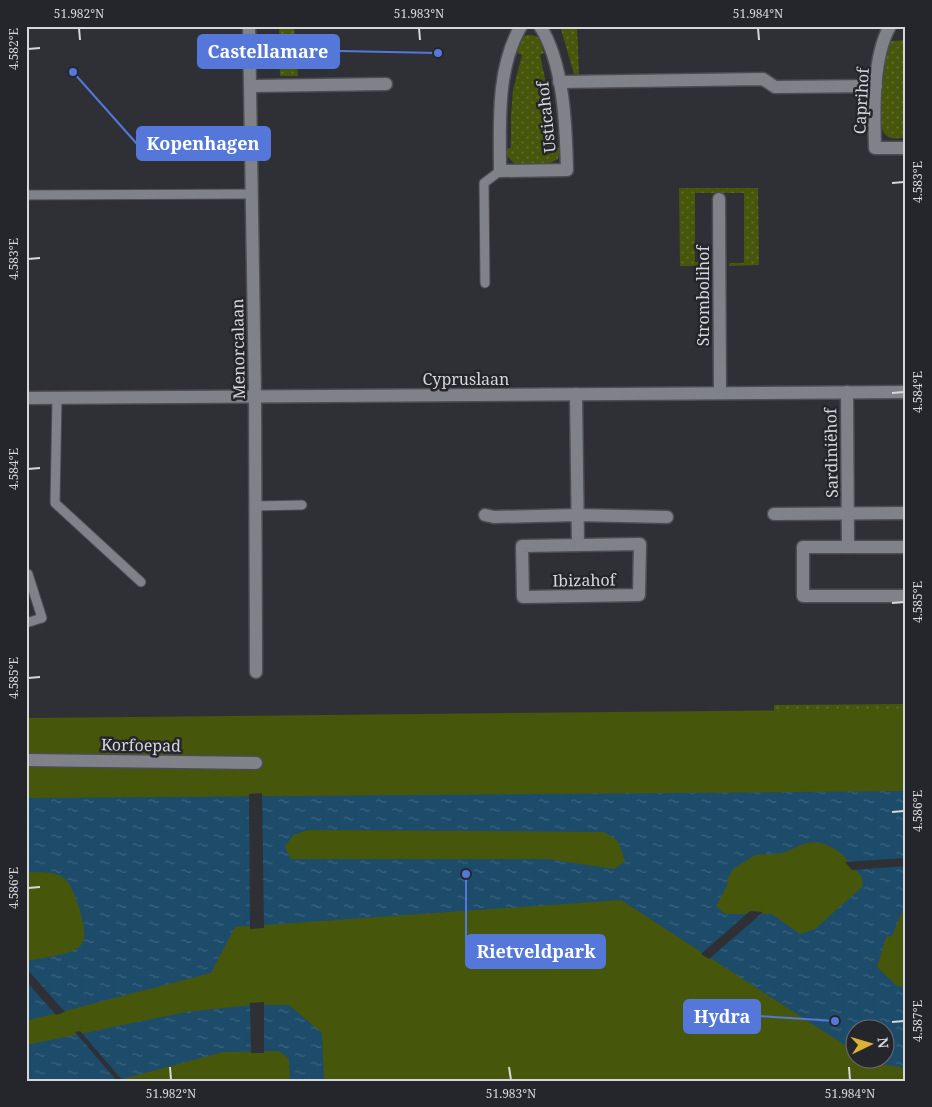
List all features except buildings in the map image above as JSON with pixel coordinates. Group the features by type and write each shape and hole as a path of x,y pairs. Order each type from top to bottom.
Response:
{"street":[{"name":"Menorcalaan","path":"249,26 255,396 256,672"},
{"path":"500,171 501,90 510,52 521,26"},
{"name":"Usticahof","path":"500,171 567,170 566,135 559,82 549,42 540,26"},
{"name":"Caprihof","path":"890,26 881,54 876,86 875,148 906,148"},
{"path":"559,82 763,79 775,87 876,86"},
{"path":"250,86 386,84"},
{"name":"Strombolihof","path":"719,199 720,392"},
{"name":"Sardiniëhof","path":"847,392 848,547"},
{"name":"Cypruslaan","path":"26,398 906,392"},
{"path":"576,394 578,545"},
{"name":"Sardiniëhof","path":"774,514 906,512"},
{"path":"485,515 494,517 577,515 668,517"},
{"name":"Ibizahof","path":"640,544 639,596 523,597 522,546 578,545 640,544"},
{"path":"906,547 803,547 803,596 906,596"},
{"name":"Korfoepad","path":"26,760 256,763"}],"lane":[{"path":"485,283 484,183 500,171"},
{"path":"26,195 252,194"},
{"path":"57,398 55,503 141,582"},
{"path":"255,506 302,505"},
{"path":"26,623 42,618 28,574"}],"green space":[{"path":"279,26 294,26 298,76 280,76"},
{"path":"560,26 577,26 579,74 574,74"},
{"path":"526,35 538,37 542,45 544,53 540,55 549,97 555,147 560,148 558,159 546,165 515,164 507,156 506,149 511,148 513,90 522,55 517,53 521,38"},
{"path":"906,40 906,138 893,138 887,136 882,129 879,106 880,92 889,44 891,41"},
{"path":"679,188 758,188 759,265 729,266 729,263 744,263 744,193 695,193 695,262 711,262 711,266 680,266"},
{"path":"906,704 906,736 774,741 774,705"},
{"path":"906,709 906,1081 26,1081 26,718"}],"water":[{"path":"906,791 906,903 892,936 886,937 877,967 897,986 906,987 906,1068 894,1066 894,1020 844,1020 844,1045 621,900 235,927 211,973 26,1021 26,961 74,950 83,942 84,931 81,915 68,882 60,875 26,872 26,798","holes":["308,830 604,832 618,841 625,861 614,869 548,859 291,859 285,847 293,835","816,842 824,844 842,855 862,877 863,883 862,887 815,929 800,934 772,914 725,914 716,906 727,886 728,878 733,869 755,855 783,853 806,843"]},
{"path":"251,1005 289,1005 322,1033 324,1081 290,1081 289,1059 279,1051 223,1052 115,1081 26,1081 26,1045 186,1012"}],"pier":[{"path":"262,793 264,928 250,929 249,794"},
{"path":"906,858 906,866 852,870 845,862"},
{"path":"750,911 763,912 709,959 701,954"},
{"path":"26,968 65,1012 56,1015 26,981"},
{"path":"264,1002 264,1053 251,1053 250,1003"},
{"path":"80,1031 123,1081 117,1081 75,1032"}],"place":[{"name":"Castellamare","path":"438,53"},
{"name":"Kopenhagen","path":"73,72"},
{"name":"Rietveldpark","path":"466,874"},
{"name":"Hydra","path":"835,1021"}]}
